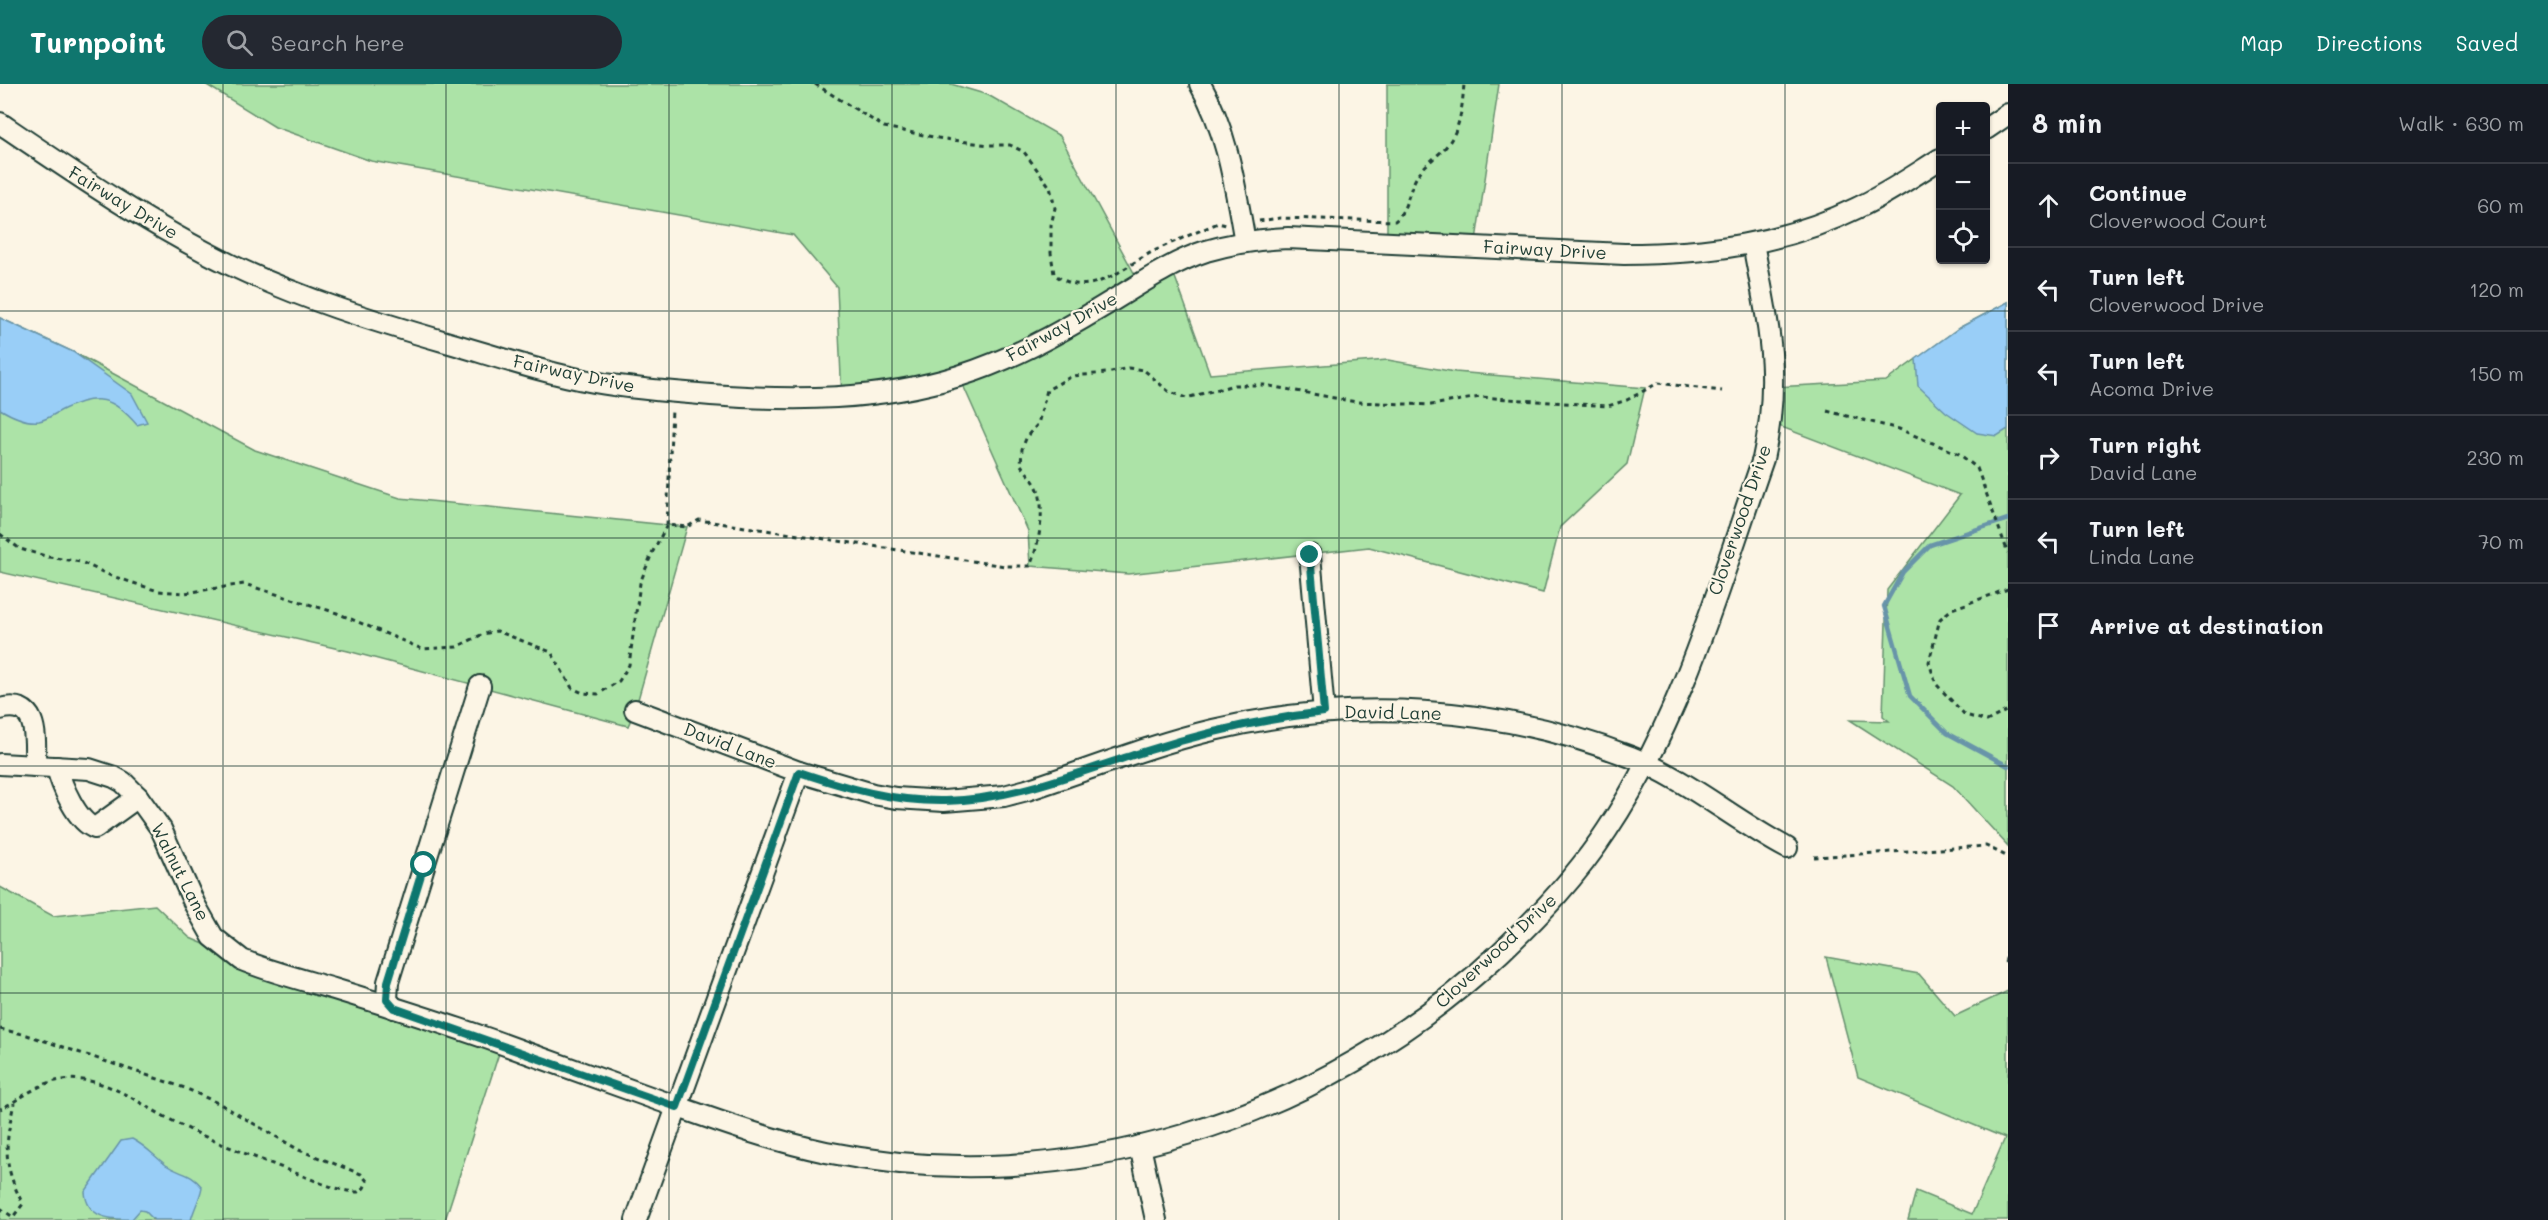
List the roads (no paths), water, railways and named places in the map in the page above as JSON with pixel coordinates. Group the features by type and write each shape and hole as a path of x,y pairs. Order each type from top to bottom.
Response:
{"street":[{"path":"1200,84 1221,128 1231,162 1245,242"},
{"path":"1990,126 2008,114"},
{"name":"Fairway Drive","path":"0,123 83,180 154,224 271,284 327,306 534,368 592,382 673,392 783,399 842,399 913,388 959,376 1026,350 1058,334 1171,266 1204,252 1245,242 1288,238 1624,254 1719,250 1812,227 1856,209 1936,162"},
{"name":"Cloverwood Drive","path":"394,1008 764,1137 823,1151 906,1162 954,1165 1014,1164 1110,1153 1204,1129 1294,1094 1368,1054 1437,1007 1527,927 1568,883 1611,825 1646,764 1687,675 1763,459 1771,423 1774,387 1771,338 1752,243"},
{"path":"1310,555 1324,712"},
{"path":"394,1008 387,1000 388,982 480,686"},
{"path":"0,709 9,706 22,709 33,721 35,766"},
{"name":"David Lane","path":"635,710 799,772 873,794 944,801 968,800 1027,790 1209,731 1280,717 1324,712 1386,710 1446,713 1505,721 1585,741 1646,764 1672,777 1787,848"},
{"name":"Walnut Lane","path":"0,764 90,769 123,782 138,797 161,829 195,905 213,937 222,946 254,965 394,1008"},
{"path":"57,767 65,790 81,817 91,827 95,828 102,824 138,797"},
{"path":"636,1220 799,772"},
{"path":"1140,1146 1156,1220"}],"water":[{"path":"2008,302 2008,429 1997,436 1977,433 1946,412 1918,386 1916,359 1959,328"},
{"path":"0,318 73,352 132,394 147,422 137,425 112,403 95,400 76,404 39,421 24,420 0,409"},
{"path":"132,1139 166,1165 189,1176 202,1187 191,1220 154,1220 145,1211 140,1210 132,1219 108,1218 101,1216 90,1207 85,1192 121,1141"}],"waterway":[{"path":"2008,519 1930,545 1903,572 1884,606 1910,696 1947,733 2008,766"}]}
